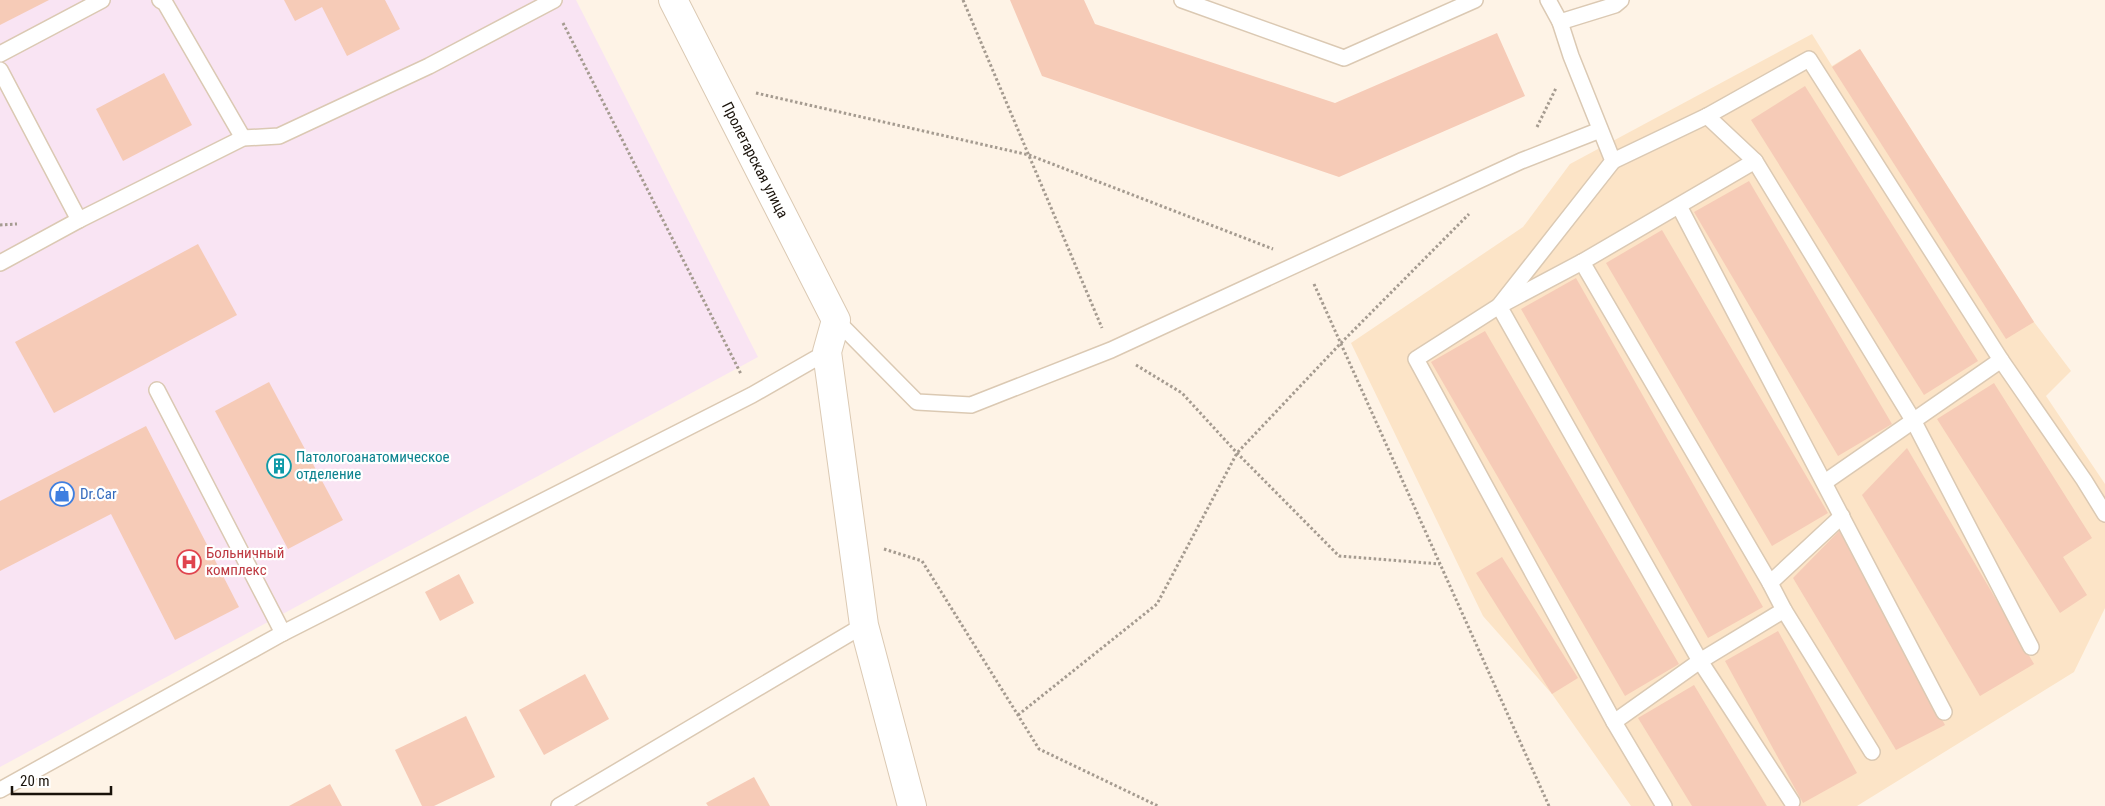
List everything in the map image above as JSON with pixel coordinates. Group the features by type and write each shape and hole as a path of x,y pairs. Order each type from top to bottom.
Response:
{"street":[{"name":"Пролетарская улица","path":"673,0 836,320"},
{"path":"836,320 827,352 864,625 912,806"}],"lane":[{"path":"0,54 102,0"},
{"path":"160,0 165,3 243,138"},
{"path":"1182,0 1344,58 1475,0"},
{"path":"1548,0 1560,22 1571,56 1613,161"},
{"path":"0,263 79,220 243,138 279,136 429,66 553,1"},
{"path":"1560,22 1621,2"},
{"path":"1499,306 1613,161 1707,116 1809,59 2001,360 2084,480 2105,514"},
{"path":"0,70 79,220"},
{"path":"1707,116 1756,161 1913,420 2031,647"},
{"path":"836,320 917,402 971,405 1111,350 1521,161 1600,130"},
{"path":"1664,806 1614,722 1416,359 1499,306 1582,262 1756,161"},
{"path":"1679,206 1944,712"},
{"path":"1582,262 1784,610 1872,752"},
{"path":"1499,306 1700,661 1792,802"},
{"path":"0,790 283,633 752,395 827,352"},
{"path":"1825,482 2001,360"},
{"path":"157,390 283,633"},
{"path":"1770,583 1842,516"},
{"path":"1614,722 1700,661 1784,610"},
{"path":"559,806 864,625"}],"path":[{"path":"963,0 1111,350 1182,393 1237,454 1339,556 1441,564"},
{"path":"553,1 752,395"},
{"path":"1521,161 1571,56"},
{"path":"716,84 1029,155 1304,261 1549,806"},
{"path":"1018,715 1157,604 1237,454 1340,344 1472,210"},
{"path":"853,538 922,561 1039,749 1158,806"}],"shaded area":[{"name":"Больничный комплекс","path":"0,0 576,0 758,357 0,767"},
{"path":"1812,34 1832,66 1860,49 2034,322 2071,371 2046,396 2105,484 2105,608 2074,672 1857,806 1631,806 1552,694 1483,616 1351,343 1523,227 1570,164"}],"building":[{"path":"0,0 49,0 0,25"},
{"path":"284,0 385,0 400,29 347,56 322,7 295,21"},
{"path":"1010,0 1084,0 1095,24 1335,103 1497,33 1525,96 1339,177 1042,76"},
{"path":"1860,49 2034,322 2006,339 1832,67"},
{"path":"164,73 192,125 123,161 96,109"},
{"path":"1805,86 1978,361 1924,395 1751,120"},
{"path":"1749,181 1892,424 1838,456 1694,212"},
{"path":"1662,230 1828,513 1772,546 1606,263"},
{"path":"198,244 237,315 54,413 15,342"},
{"path":"1576,278 1763,607 1708,638 1521,309"},
{"path":"1485,331 1679,664 1625,696 1431,362"},
{"name":"Патологоанатомическое отделение","path":"269,382 343,520 288,549 215,411"},
{"path":"1994,383 2092,538 2063,557 2087,595 2060,613 1937,419"},
{"path":"146,426 239,607 175,640 111,514 0,571 0,501"},
{"path":"1907,448 2034,664 1980,696 1862,495"},
{"path":"1840,530 1945,725 1896,750 1793,578"},
{"path":"1502,557 1578,678 1552,694 1476,573"},
{"path":"459,574 474,603 440,621 425,592"},
{"path":"1778,631 1857,773 1803,803 1725,661"},
{"path":"585,674 609,719 544,755 519,710"},
{"path":"1694,685 1767,806 1692,806 1638,718"},
{"path":"466,716 495,777 434,806 422,806 395,750"},
{"path":"754,777 770,806 708,806 706,803"},
{"path":"330,784 342,806 289,806"}],"place":[{"name":"Патологоанатомическое отделение","path":"279,466"},
{"name":"Dr.Car","path":"62,494"},
{"name":"Больничный комплекс","path":"189,562"}]}
